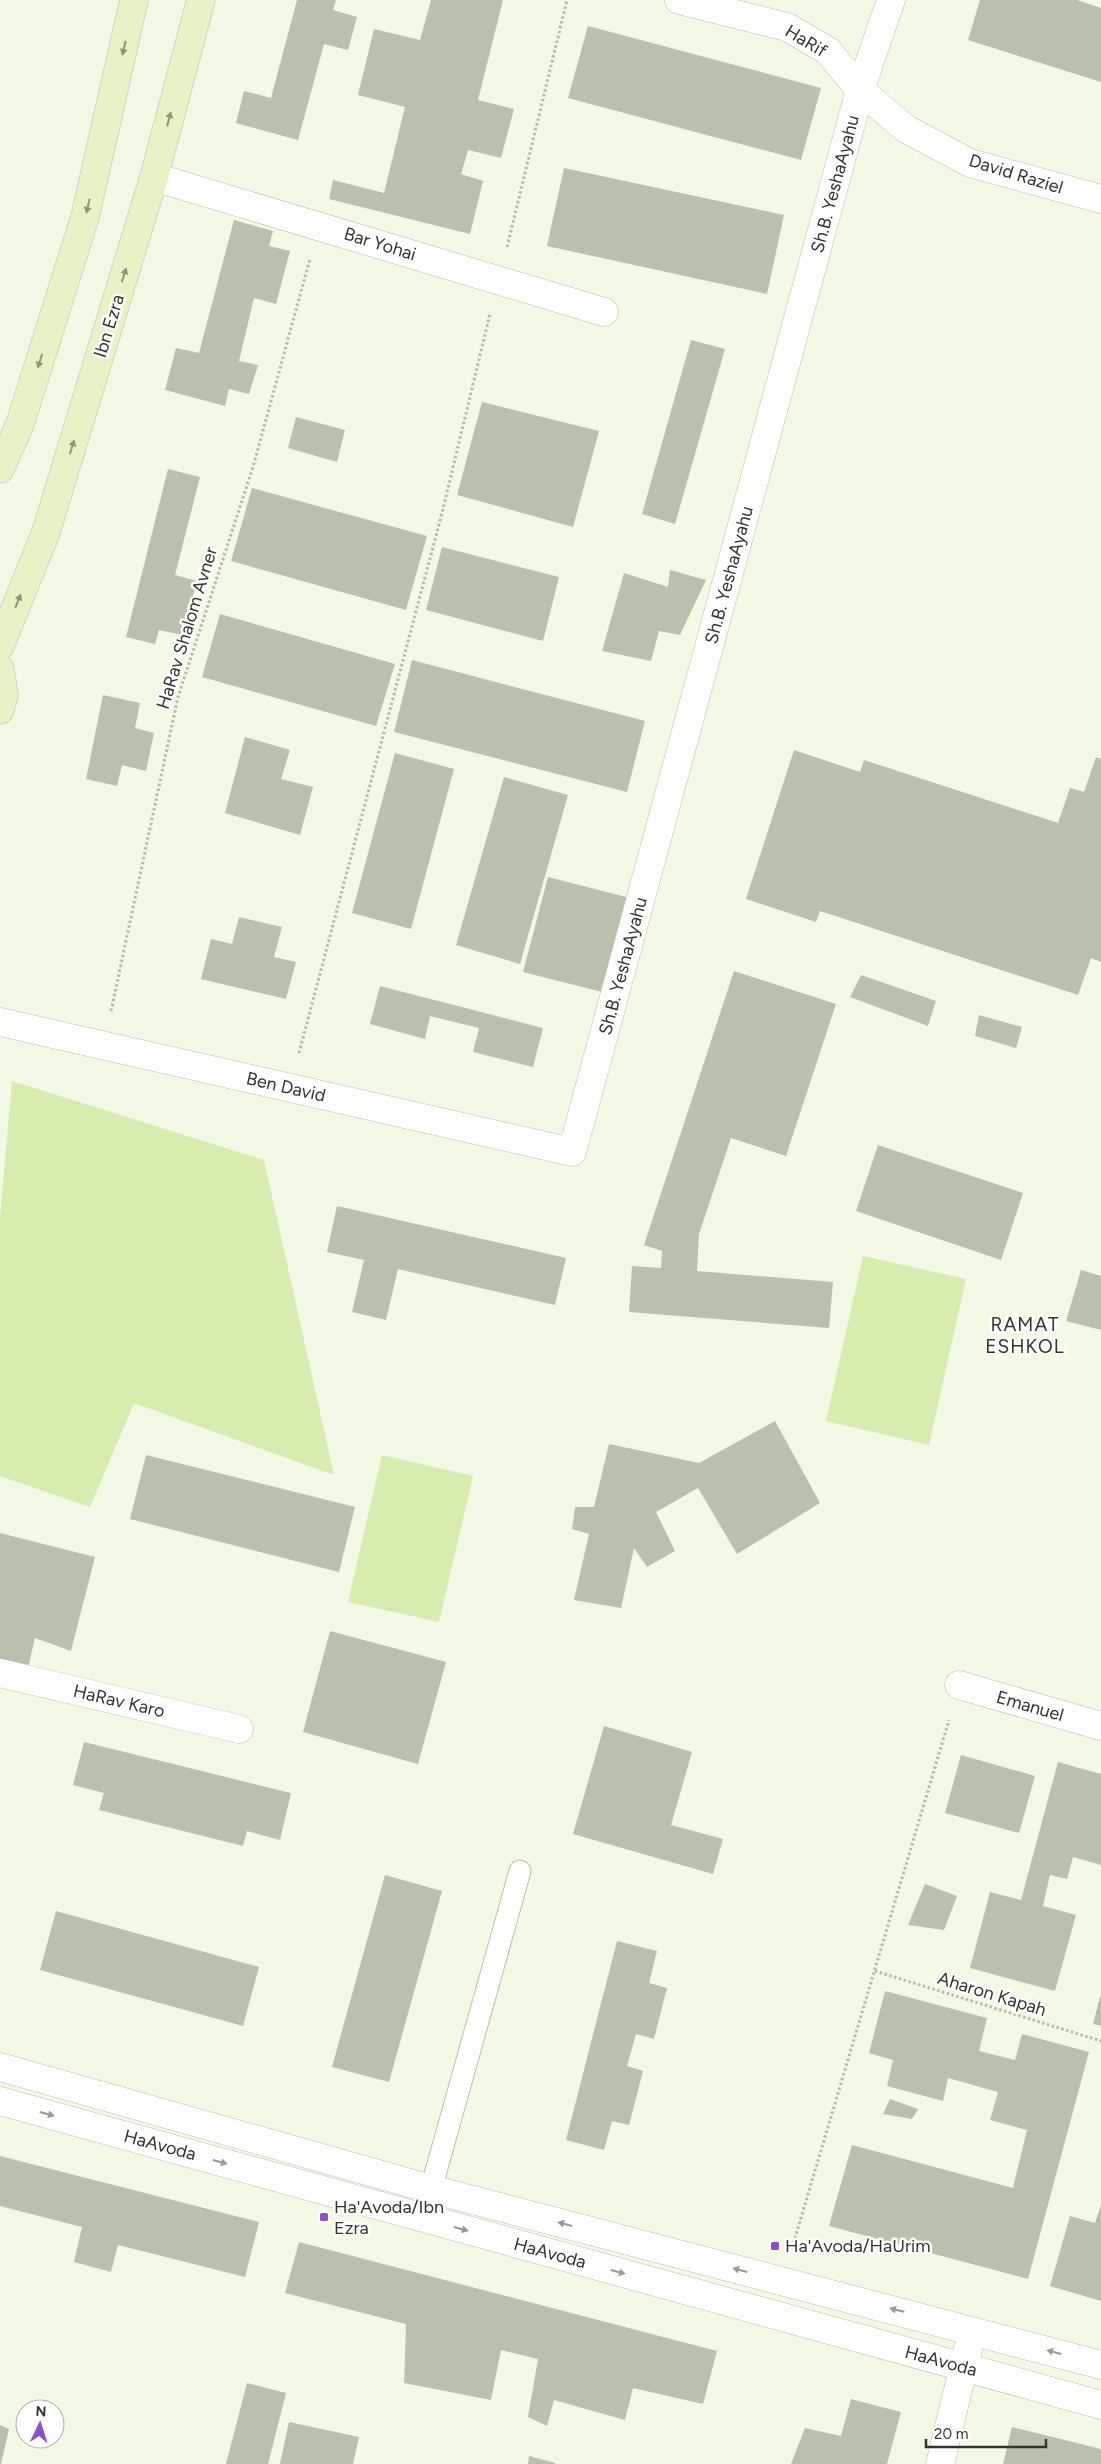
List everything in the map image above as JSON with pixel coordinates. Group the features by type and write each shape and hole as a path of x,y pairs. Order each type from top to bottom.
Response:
{"street":[{"path":"0,469 20,424 85,217 134,0"},
{"name":"Ibn Ezra","path":"0,646 46,532 154,177 200,0"},
{"name":"HaRif","path":"679,0 786,27 828,51 860,90"},
{"name":"Sh.B. YeshaAyahu","path":"572,1152 860,90 891,0"},
{"name":"David Raziel","path":"860,90 906,129 970,163 1101,199"},
{"name":"Bar Yohai","path":"154,177 604,312"},
{"path":"0,670 4,695 0,710"},
{"name":"Ben David","path":"0,1022 572,1152"},
{"name":"HaRav Karo","path":"0,1674 239,1728"},
{"name":"Emanuel","path":"959,1685 1101,1726"},
{"name":"HaAvoda","path":"0,2066 431,2189 1101,2365"},
{"name":"HaAvoda","path":"0,2101 1101,2405"},
{"path":"940,2464 973,2330"}],"lane":[{"path":"431,2189 520,1871"}],"path":[{"path":"290,1088 441,517 567,0"},
{"name":"HaRav Shalom Avner","path":"104,1046 178,697 253,467 319,225"},
{"path":"783,2281 959,1685"},
{"name":"Aharon Kapah","path":"875,1972 1101,2041"}],"green space":[{"path":"12,1081 264,1160 334,1475 134,1403 90,1507 0,1476 0,1217"},
{"path":"863,1256 966,1279 929,1445 826,1421"},
{"path":"382,1455 473,1476 439,1622 348,1602"}],"building":[{"path":"297,0 336,0 333,10 357,17 348,50 324,44 298,140 236,123 244,91 271,98"},
{"path":"431,0 503,0 478,100 514,109 501,158 468,150 461,174 483,181 470,234 329,199 333,180 384,193 405,107 358,95 374,29 420,40"},
{"path":"980,0 1077,0 1101,8 1101,82 968,40"},
{"path":"588,26 821,88 801,160 568,98"},
{"path":"564,168 784,215 767,294 547,246"},
{"path":"234,220 273,231 269,246 290,251 276,304 254,298 239,361 258,365 249,394 229,389 225,406 165,390 176,348 199,353"},
{"path":"691,340 725,349 675,524 642,514"},
{"path":"482,402 599,431 573,527 457,495"},
{"path":"296,417 345,430 337,462 288,448"},
{"path":"168,469 200,477 175,575 197,581 183,635 159,630 155,644 126,637"},
{"path":"252,488 427,536 406,610 231,561"},
{"path":"442,547 559,577 543,641 426,610"},
{"path":"670,570 706,580 680,635 659,631 651,661 602,651 624,573 668,587"},
{"path":"220,614 395,664 376,726 202,677"},
{"path":"412,660 645,721 627,792 394,732"},
{"path":"103,695 140,703 135,728 154,733 146,771 122,765 117,786 86,779"},
{"path":"245,737 290,750 281,779 313,787 300,835 225,813"},
{"path":"794,750 860,772 864,760 1058,823 1070,788 1084,792 1096,757 1101,759 1101,962 1091,958 1078,995 820,911 816,922 746,899"},
{"path":"395,753 454,769 411,929 352,913"},
{"path":"504,777 568,795 520,964 456,945"},
{"path":"548,877 630,898 606,993 523,972"},
{"path":"239,917 282,927 274,957 296,962 286,999 201,979 211,939 232,944"},
{"path":"734,971 836,1004 786,1156 731,1138 699,1234 697,1271 833,1282 829,1328 629,1312 632,1266 661,1268 662,1251 644,1245"},
{"path":"861,975 936,1001 928,1026 850,997"},
{"path":"380,986 543,1028 533,1067 473,1052 479,1028 430,1016 425,1039 370,1024"},
{"path":"979,1015 1022,1027 1016,1048 975,1036"},
{"path":"878,1145 1023,1193 1001,1260 856,1211"},
{"path":"337,1206 566,1258 555,1305 398,1269 386,1320 352,1312 364,1260 327,1252"},
{"path":"1081,1270 1101,1276 1101,1330 1066,1321"},
{"path":"775,1421 820,1503 737,1554 698,1488 656,1512 675,1551 647,1567 634,1548 621,1608 574,1600 589,1534 572,1529 575,1507 594,1507 609,1444 699,1463"},
{"path":"146,1455 355,1507 339,1572 130,1519"},
{"path":"0,1533 95,1557 71,1651 35,1638 27,1672 0,1666"},
{"path":"330,1631 446,1662 418,1764 303,1732"},
{"path":"604,1726 692,1752 671,1825 723,1839 713,1874 573,1834"},
{"path":"84,1742 291,1793 280,1840 247,1831 243,1846 99,1810 104,1793 73,1785"},
{"path":"961,1755 1035,1776 1019,1833 945,1813"},
{"path":"1058,1762 1101,1774 1101,1865 1073,1857 1067,1879 1050,1875 1043,1906 1076,1915 1055,1991 970,1968 990,1892 1021,1900"},
{"path":"385,1875 442,1891 389,2082 332,2067"},
{"path":"925,1884 957,1896 944,1930 908,1925"},
{"path":"56,1911 259,1967 243,2026 40,1970"},
{"path":"617,1941 657,1951 649,1983 667,1988 654,2039 636,2034 627,2066 643,2071 629,2125 612,2121 604,2150 566,2140"},
{"path":"885,1991 987,2018 979,2051 1015,2060 1022,2034 1089,2052 1028,2279 829,2226 852,2145 1013,2188 1027,2130 990,2120 998,2092 948,2078 943,2101 887,2086 893,2060 869,2053"},
{"path":"1101,1997 1101,2026 1093,2024"},
{"path":"890,2099 918,2109 912,2119 883,2114"},
{"path":"0,2156 259,2222 245,2277 118,2245 111,2272 74,2262 82,2227 0,2206"},
{"path":"1101,2205 1101,2301 1050,2286 1070,2216 1095,2223"},
{"path":"299,2242 717,2351 703,2404 633,2388 625,2420 554,2400 547,2426 528,2417 538,2359 501,2350 491,2400 404,2383 406,2324 285,2293"},
{"path":"247,2383 286,2393 268,2464 226,2464"},
{"path":"851,2399 901,2412 887,2464 791,2464 805,2428 841,2436"},
{"path":"289,2422 359,2437 353,2464 280,2464"},
{"path":"0,2425 9,2429 1,2464 0,2464"},
{"path":"1012,2427 1101,2449 1101,2464 1003,2464"},
{"path":"529,2456 555,2463 555,2464 528,2464"}],"place":[{"name":"Ha'Avoda/Ibn Ezra","path":"324,2217"},
{"name":"Ha'Avoda/HaUrim","path":"775,2246"}],"district":[{"name":"RAMAT ESHKOL","path":"1025,1335"}]}
